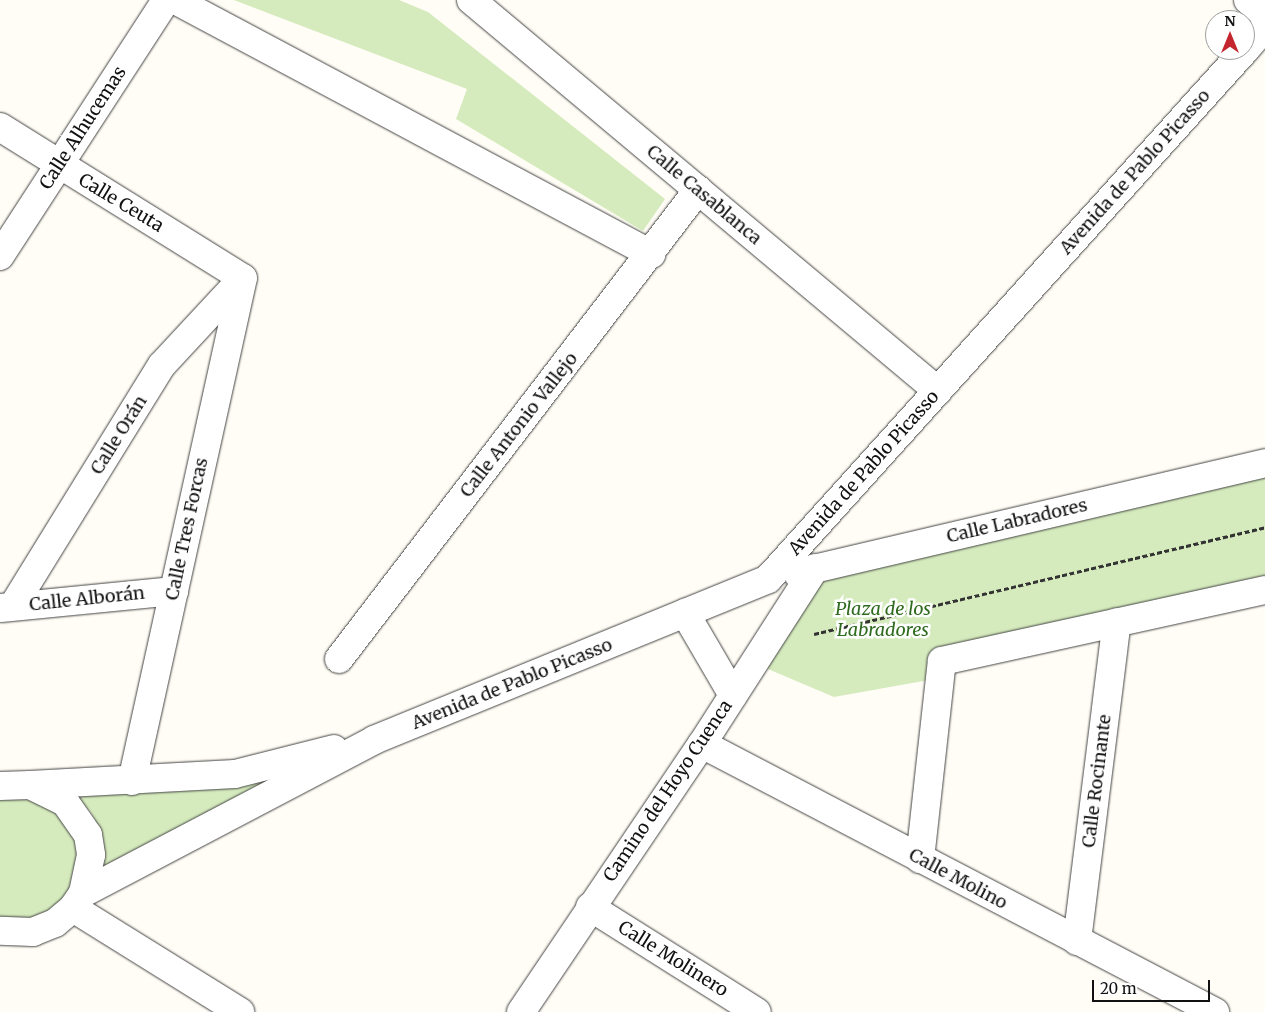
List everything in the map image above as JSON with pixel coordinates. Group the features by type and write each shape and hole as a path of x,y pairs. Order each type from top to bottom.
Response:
{"street":[{"name":"Calle Alhucemas","path":"0,256 166,0"},
{"path":"175,0 650,254"},
{"name":"Calle Casablanca","path":"471,0 938,391"},
{"path":"1248,0 1265,15"},
{"name":"Avenida de Pablo Picasso","path":"1255,38 1265,27"},
{"name":"Avenida de Pablo Picasso","path":"3,935 33,932 48,926 78,900 374,740 768,579 1236,60"},
{"name":"Calle Ceuta","path":"0,127 243,278"},
{"name":"Calle Antonio Vallejo","path":"339,659 698,190"},
{"name":"Calle Tres Forcas","path":"132,781 243,278"},
{"name":"Calle Orán","path":"7,607 162,365 243,278"},
{"name":"Calle Labradores","path":"768,579 1265,462"},
{"name":"Camino del Hoyo Cuenca","path":"521,1012 590,907 702,744 814,568"},
{"path":"920,859 942,661 1265,590"},
{"name":"Calle Alborán","path":"7,607 174,591"},
{"path":"685,613 733,695"},
{"name":"Calle Rocinante","path":"1077,941 1117,622"},
{"name":"Avenida de Pablo Picasso","path":"1,786 132,781 235,774 374,740"},
{"name":"Calle Molino","path":"702,744 1215,1012"},
{"path":"30,785 66,802 88,835 91,855 78,900 240,1012"},
{"name":"Calle Molinero","path":"590,907 757,1012"}],"path":[{"path":"765,646 1265,527"}],"green space":[{"path":"234,0 399,0 428,12 665,199 643,231 456,119 467,89"},
{"name":"Plaza de los Labradores","path":"1265,463 1265,590 943,661 940,678 834,697 754,663 815,568"},
{"path":"302,767 100,880 100,831 91,812 74,795"},
{"path":"16,795 56,808 78,844 79,866 72,887 59,904 41,915 20,920 0,917 0,798"}]}
